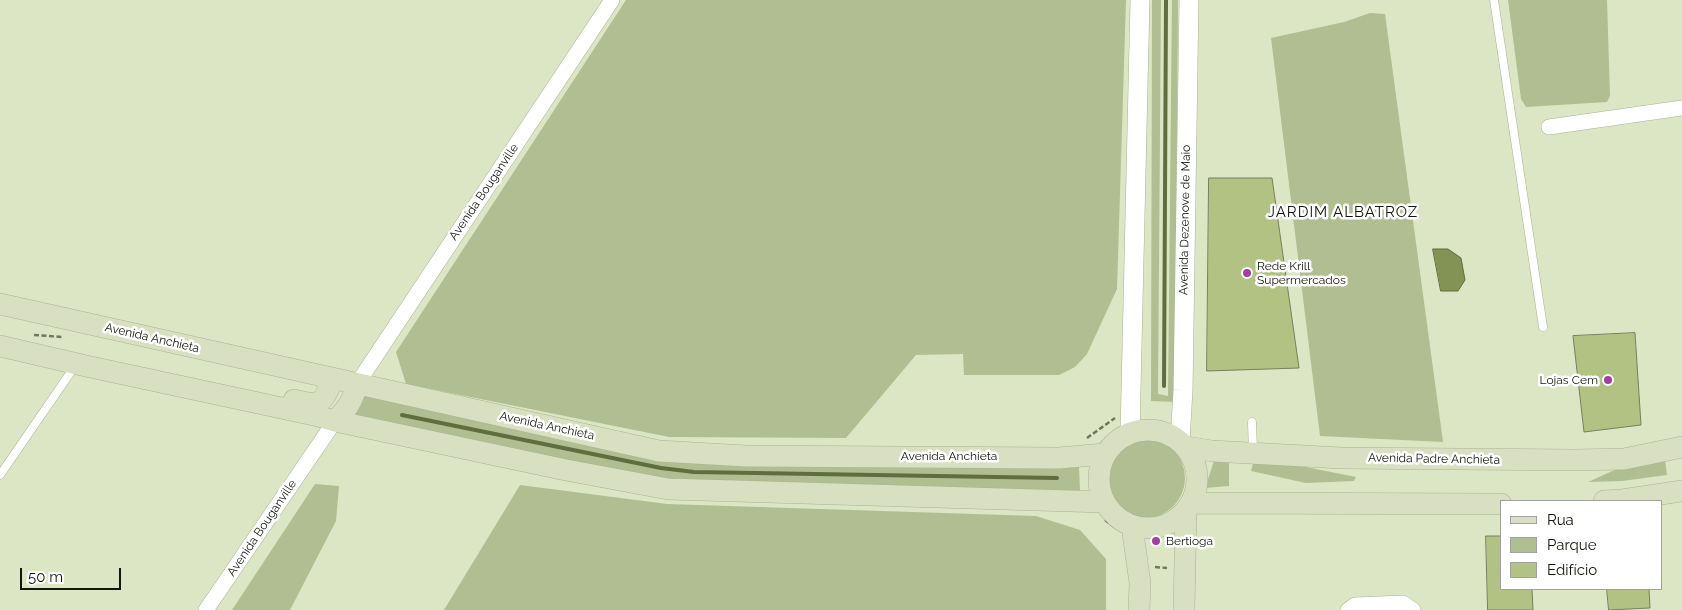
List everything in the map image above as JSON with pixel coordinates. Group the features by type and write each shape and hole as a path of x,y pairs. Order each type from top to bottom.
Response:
{"main road":[{"name":"Avenida Anchieta","path":"7,308 658,451 746,456 1059,458 1105,454"},
{"path":"0,346 335,421 583,474 668,489 1104,502"},
{"path":"240,399 260,394 314,404 320,403 329,388 325,377"},
{"path":"335,421 350,404 357,384"},
{"path":"1156,430 1168,434 1183,444 1194,459 1197,489 1189,507 1177,520 1161,527 1143,529 1120,520 1111,512 1104,502 1098,486 1099,469 1105,454 1116,441 1130,432 1156,430"},
{"name":"Avenida Padre Anchieta","path":"1183,444 1212,451 1341,458 1576,460 1624,459 1682,447"},
{"path":"1615,500 1682,491"},
{"path":"1189,507 1500,504"},
{"path":"1184,610 1189,507"},
{"path":"1132,526 1140,583 1140,610"}],"street":[{"name":"Avenida Bouganville","path":"357,384 612,0"},
{"path":"1130,432 1140,0"},
{"name":"Avenida Dezenove de Maio","path":"1183,444 1189,0"},
{"path":"1549,127 1682,108"},
{"name":"Avenida Bouganville","path":"206,610 335,421"},
{"path":"1348,610 1356,605 1403,603 1413,610"}],"lane":[{"path":"1494,0 1543,327"},
{"path":"0,475 76,364"},
{"path":"1252,422 1253,452"}],"green space":[{"path":"626,0 1126,0 1117,289 1087,354 1075,367 1059,375 964,375 963,354 916,355 846,438 669,437 406,384 396,352"},
{"path":"1152,0 1161,0 1158,394 1168,396 1172,0 1178,0 1175,402 1151,401"},
{"path":"1508,0 1607,0 1610,96 1607,102 1526,107 1521,99"},
{"path":"1370,13 1385,14 1443,442 1320,436 1271,38 1344,22"},
{"path":"359,394 703,463 1053,469 1079,467 1080,491 668,481 350,415"},
{"path":"1137,438 1153,438 1174,449 1185,470 1185,486 1174,507 1153,518 1137,518 1123,512 1111,500 1105,486 1105,470 1111,456 1123,444"},
{"path":"1665,459 1667,475 1622,481 1588,482 1619,468"},
{"path":"1229,460 1229,486 1205,488 1214,461"},
{"path":"1254,460 1286,463 1356,477 1354,481 1306,483 1251,471"},
{"path":"315,484 339,486 336,521 290,610 232,610"},
{"path":"520,485 667,504 1036,516 1080,530 1106,559 1106,610 444,610"}],"shaded area":[{"path":"1433,249 1448,249 1461,258 1465,280 1458,291 1441,291"}],"building":[{"name":"Rede Krill Supermercados","path":"1209,178 1272,178 1299,368 1207,371"},
{"name":"Lojas Cem","path":"1635,333 1641,425 1584,432 1573,336"},
{"path":"1486,536 1500,536 1500,590 1532,590 1533,610 1488,610"},
{"path":"1607,590 1649,590 1650,608 1609,610"}],"waterway":[{"path":"1164,386 1166,0"},
{"path":"402,415 661,468 694,472 1057,478"}],"place":[{"name":"Rede Krill Supermercados","path":"1247,273"},
{"name":"Lojas Cem","path":"1608,380"},
{"name":"Bertioga","path":"1156,541"}],"district":[{"name":"JARDIM ALBATROZ","path":"1343,212"}]}
